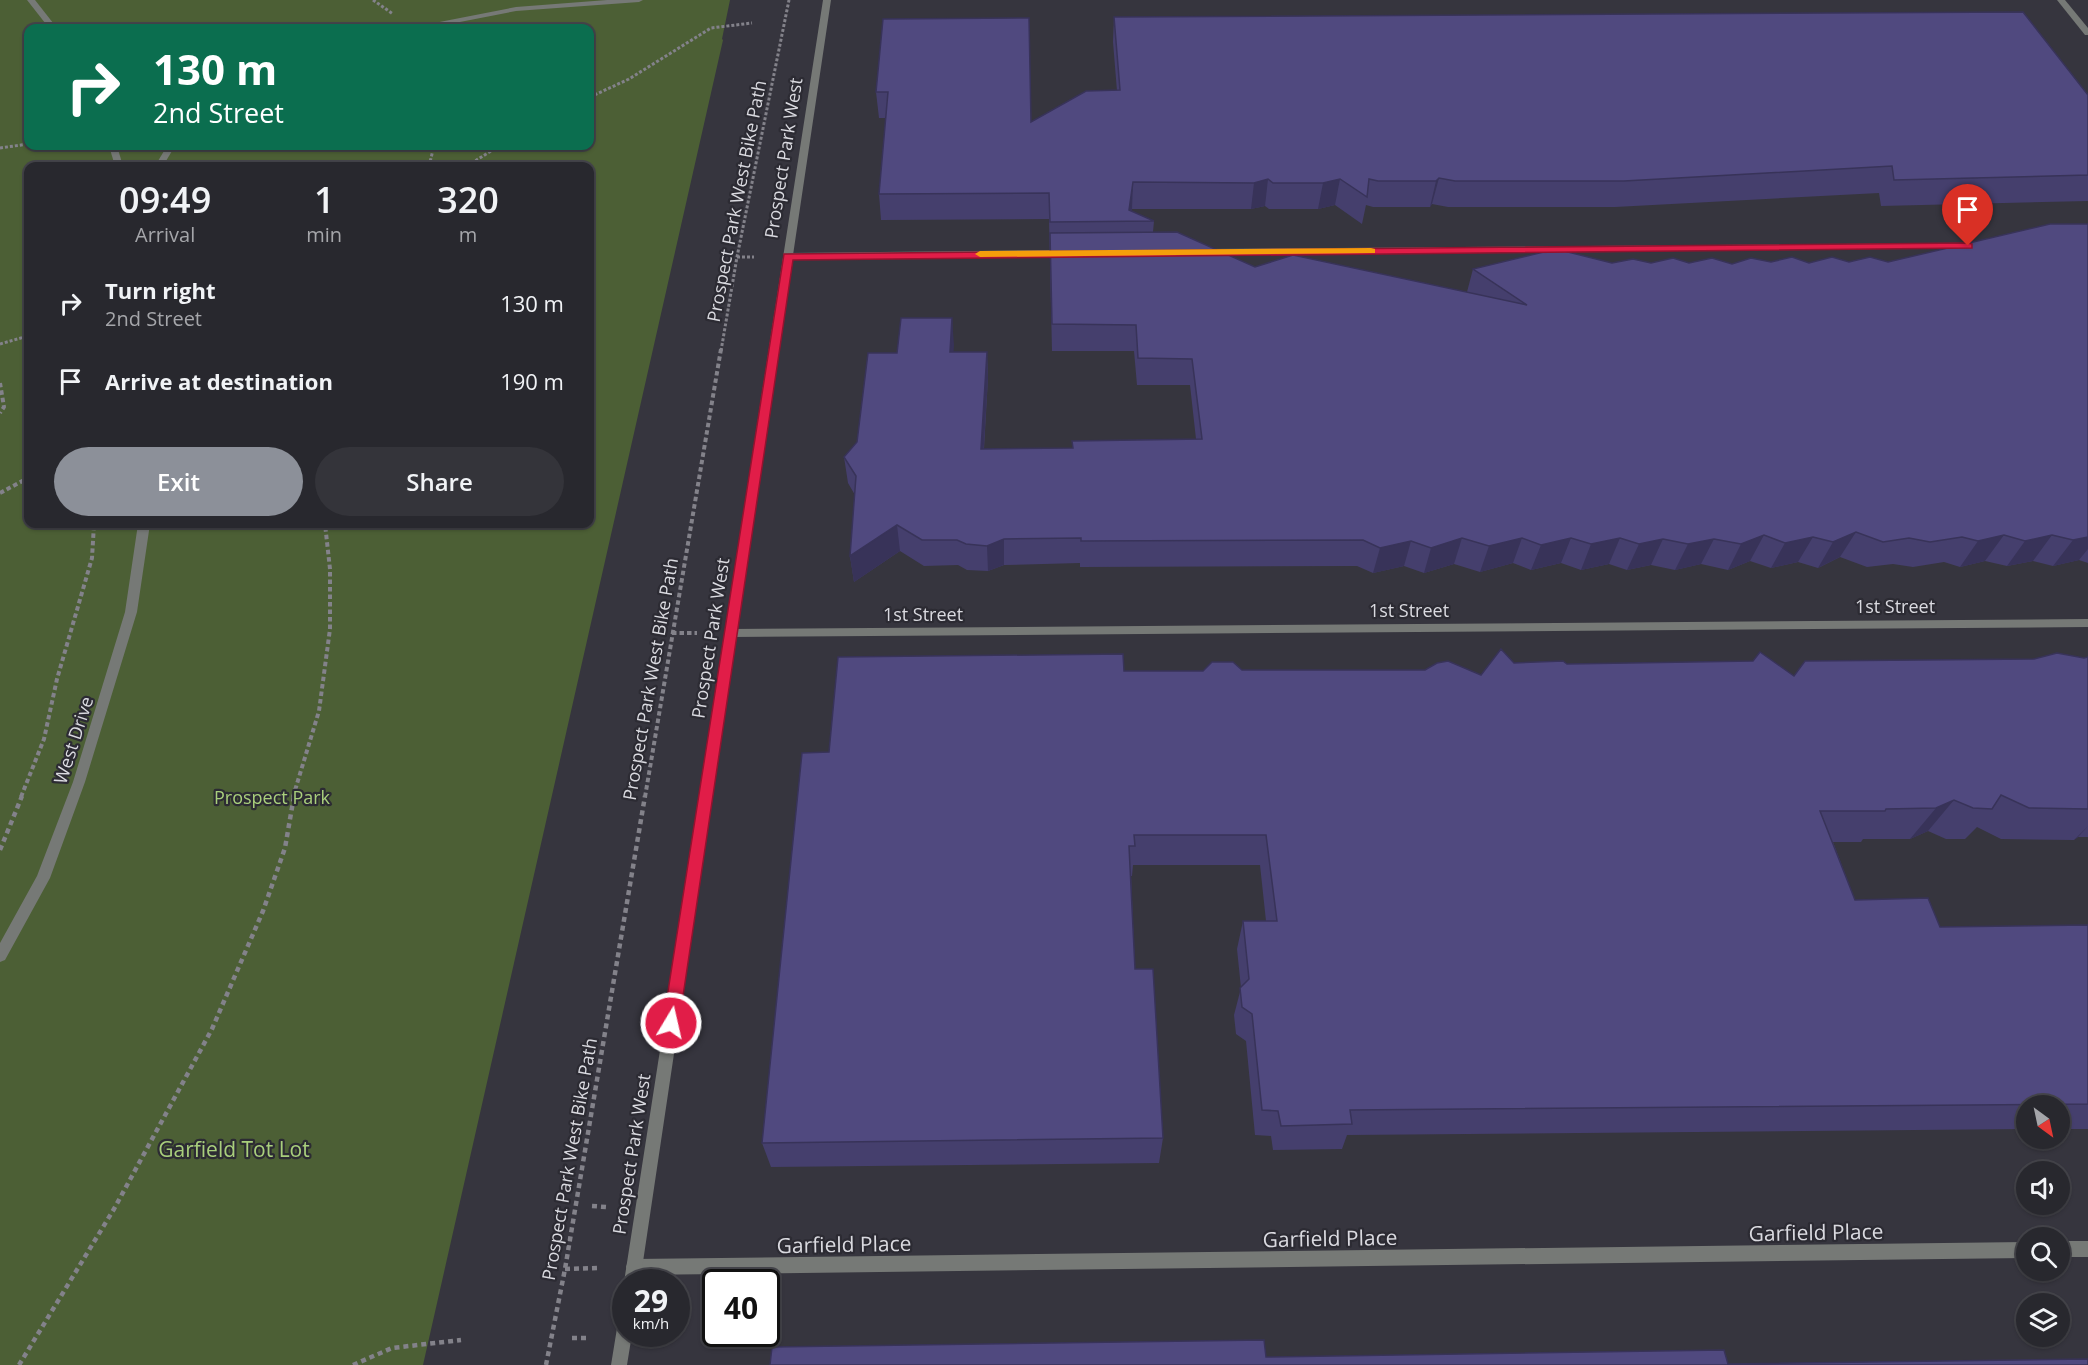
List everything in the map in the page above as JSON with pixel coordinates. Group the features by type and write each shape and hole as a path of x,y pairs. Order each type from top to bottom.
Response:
{"street":[{"path":"31,0 51,24"},
{"path":"439,24 516,9 639,0"},
{"name":"Prospect Park West","path":"634,1269 827,0"},
{"path":"2061,0 2088,33"},
{"path":"1190,252 1980,246"},
{"path":"788,256 1082,253"},
{"name":"West Drive","path":"0,956 43,878 83,772 132,612 143,528"},
{"name":"1st Street","path":"731,633 2088,623"},
{"path":"2070,1250 2088,1249"},
{"name":"Garfield Place","path":"690,1274 2016,1250"},
{"path":"619,1365 622,1347"}],"path":[{"path":"373,0 399,21"},
{"name":"Prospect Park West Bike Path","path":"546,1365 565,1269 735,268 789,0"},
{"path":"594,95 629,79 711,28 752,23"},
{"path":"0,148 24,145"},
{"path":"473,162 493,150"},
{"path":"0,344 24,337"},
{"path":"0,383 4,407 0,413"},
{"path":"0,493 24,480"},
{"path":"0,850 44,740 57,679 92,558 94,528"},
{"path":"19,1365 114,1209 207,1039 263,911 285,848 294,793 319,711 330,629 330,569 325,528"},
{"path":"353,1365 392,1348 461,1340"}],"green space":[{"name":"Prospect Park","path":"0,0 730,0 723,40 423,1365 0,1365"}],"building":[{"path":"2023,12 2088,95 2088,175 1894,180 1892,166 1624,181 1455,181 1439,178 1436,181 1378,181 1369,179 1367,197 1340,179 1323,183 1273,183 1268,179 1254,183 1133,182 1129,210 1154,221 1050,222 1049,193 879,194 888,92 876,92 883,19 1029,18 1031,122 1086,91 1120,90 1114,17"},
{"path":"2050,224 2088,224 2088,537 2073,540 2052,535 2025,541 2004,535 1978,541 1962,537 1930,542 1909,538 1883,542 1856,532 1833,542 1813,537 1785,543 1764,535 1741,544 1714,539 1688,544 1663,539 1639,544 1620,538 1591,544 1571,538 1541,545 1522,538 1489,546 1462,538 1431,548 1411,541 1380,548 1363,540 1081,541 1081,538 1004,539 987,546 966,544 957,540 922,540 897,525 850,556 856,476 844,457 857,442 868,353 897,353 901,318 952,318 950,352 987,352 981,449 1073,448 1072,441 1202,439 1192,359 1138,358 1136,325 1052,324 1050,233 1177,232 1255,267 1293,255 1527,305 1473,269 1556,249 1612,263 1633,259 1651,263 1673,258 1689,263 1712,258 1732,264 1751,258 1771,262 1792,257 1809,263 1832,257 1849,262 1870,257 1888,262"},
{"path":"1501,649 1514,663 1563,661 1567,664 1753,661 1760,652 1794,676 1805,661 2034,659 2057,653 2088,657 2088,809 2029,808 2001,795 1992,809 1973,808 1954,800 1936,808 1820,811 1855,900 1928,898 1940,927 2088,925 2088,1104 2070,1104 2070,1095 2016,1095 2016,1105 1350,1110 1352,1124 1281,1126 1278,1111 1262,1110 1252,1014 1242,1007 1240,988 1249,979 1243,921 1277,921 1266,835 1134,835 1135,846 1129,846 1135,969 1153,969 1163,1138 762,1143 802,753 829,752 838,657 1123,654 1124,671 1203,671 1212,662 1233,662 1242,670 1425,670 1437,663 1448,661 1481,675"},
{"path":"1264,1340 1266,1357 1724,1350 1728,1364 2088,1359 2088,1365 770,1365 772,1347"}],"slow traffic":[{"path":"980,254 1371,251"}],"route":[{"path":"671,1023 788,256 1968,246"}],"park label":[{"name":"Garfield Tot Lot","path":"234,1149"}]}
